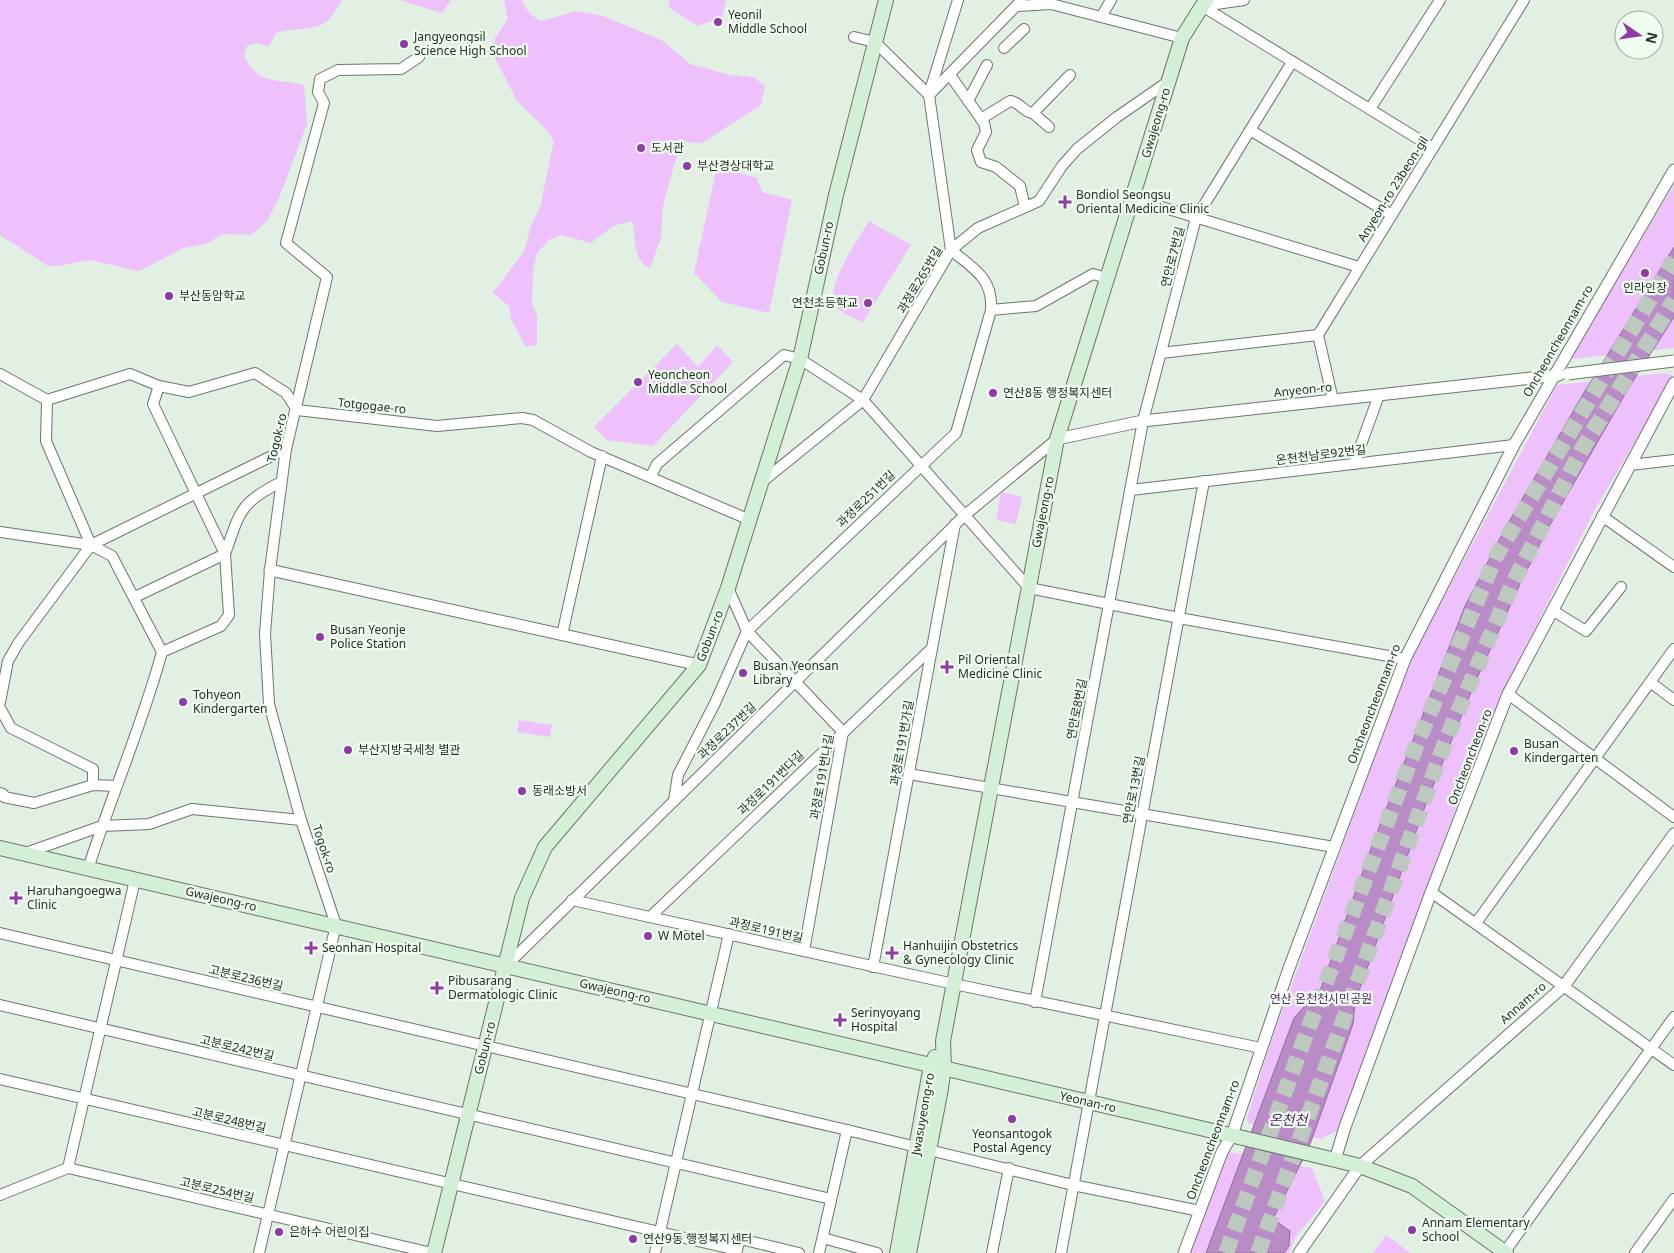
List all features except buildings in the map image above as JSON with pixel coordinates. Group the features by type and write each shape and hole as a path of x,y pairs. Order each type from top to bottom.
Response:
{"main road":[{"name":"Gobun-ro","path":"433,1253 522,898 544,847 699,665 728,588 800,359 836,195 886,0"},
{"name":"Gwajeong-ro","path":"943,1041 1057,439 1182,38 1204,3"},
{"name":"Gwajeong-ro","path":"0,848 938,1067"},
{"name":"Jwasuyeong-ro","path":"909,1253 923,1148 943,1041"},
{"name":"Yeonan-ro","path":"938,1067 1332,1159"},
{"name":"Jwasuyeong-ro","path":"896,1253 923,1148"},
{"path":"1332,1159 1360,1166 1412,1186 1505,1253"}],"street":[{"path":"958,0 929,95 951,250 983,276 989,288 991,310 1036,306 1093,274 1107,278"},
{"path":"1101,17 1111,0"},
{"path":"1204,3 1244,0"},
{"path":"1370,110 1440,0"},
{"name":"Anyeon-ro 23beon-gil","path":"1318,334 1524,0"},
{"path":"929,95 1020,3 1051,4 1182,38"},
{"path":"1204,3 1292,62 1433,148"},
{"path":"1004,48 1024,29"},
{"path":"854,37 875,42 929,95"},
{"name":"Togok-ro","path":"336,925 301,820 269,704 265,634 270,570 281,482 286,449 297,410 327,277 286,243 324,103 318,92 320,79 338,70 401,69 419,57"},
{"name":"연안로7번길","path":"1143,421 1196,218 1292,62"},
{"path":"968,100 988,65"},
{"path":"1033,114 1070,74"},
{"path":"950,75 981,119 986,132 977,150 981,162 996,167 1020,186 1025,207"},
{"name":"과정로265번길","path":"763,481 863,400 951,250 978,228 1039,200 1062,166 1077,149 1169,81"},
{"path":"981,119 1010,101 1014,101 1049,127"},
{"path":"1250,130 1392,215"},
{"name":"Oncheoncheonnam-ro","path":"1184,1253 1222,1152 1238,1136 1261,1048 1405,659 1514,445 1674,170"},
{"path":"1132,198 1359,267"},
{"name":"과정로251번길","path":"674,801 678,775 715,702 747,631 920,464 956,432 991,310"},
{"path":"1161,353 1318,334 1333,400"},
{"path":"651,476 657,464 784,355 800,359 863,400 1029,588 1179,618 1405,659"},
{"name":"Anyeon-ro","path":"1057,439 1143,421 1674,361"},
{"path":"0,374 47,400 130,374 159,386 189,392 254,372 286,392 297,410"},
{"name":"Oncheoncheon-ro","path":"1332,1159 1431,892 1508,694 1674,383"},
{"path":"159,386 152,404 225,554 229,615 227,621 198,638 162,652"},
{"path":"1354,464 1379,395"},
{"path":"47,400 46,441 91,545"},
{"name":"Totgogae-ro","path":"297,410 436,426 522,418 534,420 602,456 750,520"},
{"name":"연안로8번길","path":"1035,1002 1143,421"},
{"name":"과정로237번길","path":"506,966 955,524 1057,439"},
{"name":"온천천남로92번길","path":"1131,490 1514,445"},
{"path":"0,702 8,660 19,642 91,545 286,449"},
{"path":"562,635 602,456"},
{"path":"1630,465 1674,460"},
{"name":"연안로13번길","path":"1060,1253 1204,481"},
{"path":"135,597 225,554 241,511 256,495 281,482"},
{"path":"1602,516 1674,567"},
{"name":"과정로191번가길","path":"873,967 955,524"},
{"path":"0,532 91,545 112,556 162,652 145,712 116,786 88,869"},
{"path":"270,570 699,665"},
{"path":"1552,610 1586,631 1621,587"},
{"name":"과정로191번나길","path":"728,588 747,631 843,732 804,951"},
{"name":"과정로191번다길","path":"650,917 932,648"},
{"path":"1476,923 1674,649"},
{"path":"1650,682 1674,700"},
{"path":"1508,694 1674,817"},
{"path":"0,708 11,728 93,769 93,785"},
{"path":"909,774 1334,848"},
{"path":"0,793 4,794 4,797 34,803 93,785 116,786"},
{"path":"23,854 102,826 149,824 192,809 301,820"},
{"name":"Annam-ro","path":"1360,1166 1564,986 1674,834"},
{"path":"0,1194 68,1168 135,880"},
{"path":"1431,892 1674,1066"},
{"name":"과정로191번길","path":"572,900 1035,1002 1261,1048"},
{"path":"259,1253 336,925"},
{"name":"고분로236번길","path":"0,933 1009,1168 1073,1185 1200,1211"},
{"path":"655,1253 729,934"},
{"name":"고분로242번길","path":"0,1005 831,1199"},
{"path":"1505,1253 1674,1017"},
{"name":"고분로248번길","path":"0,1079 737,1250 740,1238 799,1253"},
{"path":"819,1253 847,1130"},
{"path":"1299,1253 1360,1166"},
{"name":"고분로254번길","path":"68,1168 433,1253"},
{"path":"992,1253 1009,1168"},
{"path":"1635,1253 1674,1200"},
{"path":"823,1238 877,1253"}],"green space":[{"path":"0,0 342,0 326,22 320,25 276,33 269,47 257,43 247,46 244,56 250,66 262,77 304,85 307,124 279,198 267,221 251,235 223,234 206,244 184,248 139,271 89,260 48,266 0,235"},
{"path":"400,0 451,0 442,13"},
{"path":"504,0 521,0 530,14 541,21 577,11 603,16 663,41 690,64 730,75 753,77 765,86 761,105 702,143 684,142 674,165 663,206 661,238 650,268 644,265 637,254 632,221 613,226 591,243 561,235 549,240 537,253 533,270 532,303 537,316 537,345 526,347 511,319 509,306 493,293 524,251 531,226 540,207 554,141 544,127 517,101 492,52 495,38 508,19"},
{"path":"670,0 726,0 722,17 698,26 668,7"},
{"path":"717,167 757,178 762,192 792,200 769,313 722,302 694,273"},
{"path":"1674,185 1674,348 1571,359 1576,348"},
{"path":"869,221 911,245 863,322 838,309 834,301 834,291 843,265"},
{"path":"677,344 698,367 717,345 733,362 653,446 607,440 594,427"},
{"name":"연산 온천천시민공원","path":"1664,373 1672,375 1672,379 1594,511 1503,692 1464,787 1337,1131 1321,1139 1248,1123 1247,1117 1273,1036 1410,661 1557,385"},
{"path":"1001,492 1022,497 1016,524 996,520"},
{"path":"519,720 552,725 550,737 517,732"},
{"path":"1225,1152 1251,1155 1216,1253 1187,1253"},
{"path":"1294,1165 1312,1168 1325,1201 1295,1238 1289,1253 1270,1253 1267,1220"},
{"path":"1386,1235 1410,1253 1373,1253"}],"water":[{"name":"온천천","path":"1674,247 1674,317 1628,389 1547,530 1474,685 1427,801 1355,1002 1353,1024 1309,1147 1273,1219 1290,1231 1289,1246 1284,1253 1206,1253 1294,1018 1321,988 1373,843 1465,606 1507,525 1585,391"}],"tunnel":[{"path":"1226,1253 1301,1048 1418,741 1496,556 1674,259"},
{"path":"1258,1253 1446,740 1512,585 1582,449 1674,300"}],"place":[{"name":"Yeonil Middle School","path":"718,22"},
{"name":"Jangyeongsil Science High School","path":"404,44"},
{"name":"도서관","path":"641,148"},
{"name":"부산경상대학교","path":"687,166"},
{"name":"Bondiol Seongsu Oriental Medicine Clinic","path":"1065,202"},
{"name":"인라인장","path":"1645,273"},
{"name":"부산동암학교","path":"169,296"},
{"name":"연천초등학교","path":"868,303"},
{"name":"Yeoncheon Middle School","path":"638,382"},
{"name":"연산8동 행정복지센터","path":"993,393"},
{"name":"Busan Yeonje Police Station","path":"320,637"},
{"name":"Pil Oriental Medicine Clinic","path":"947,667"},
{"name":"Busan Yeonsan Library","path":"743,673"},
{"name":"Tohyeon Kindergarten","path":"183,702"},
{"name":"부산지방국세청 별관","path":"348,750"},
{"name":"Busan Kindergarten","path":"1514,751"},
{"name":"동래소방서","path":"522,791"},
{"name":"Haruhangoegwa Clinic","path":"16,898"},
{"name":"W Motel","path":"648,936"},
{"name":"Seonhan Hospital","path":"311,948"},
{"name":"Hanhuijin Obstetrics & Gynecology Clinic","path":"892,953"},
{"name":"Pibusarang Dermatologic Clinic","path":"437,988"},
{"name":"Serinyoyang Hospital","path":"840,1020"},
{"name":"Yeonsantogok Postal Agency","path":"1012,1119"},
{"name":"Annam Elementary School","path":"1412,1230"},
{"name":"은하수 어린이집","path":"279,1232"},
{"name":"연산9동 행정복지센터","path":"633,1239"}]}
